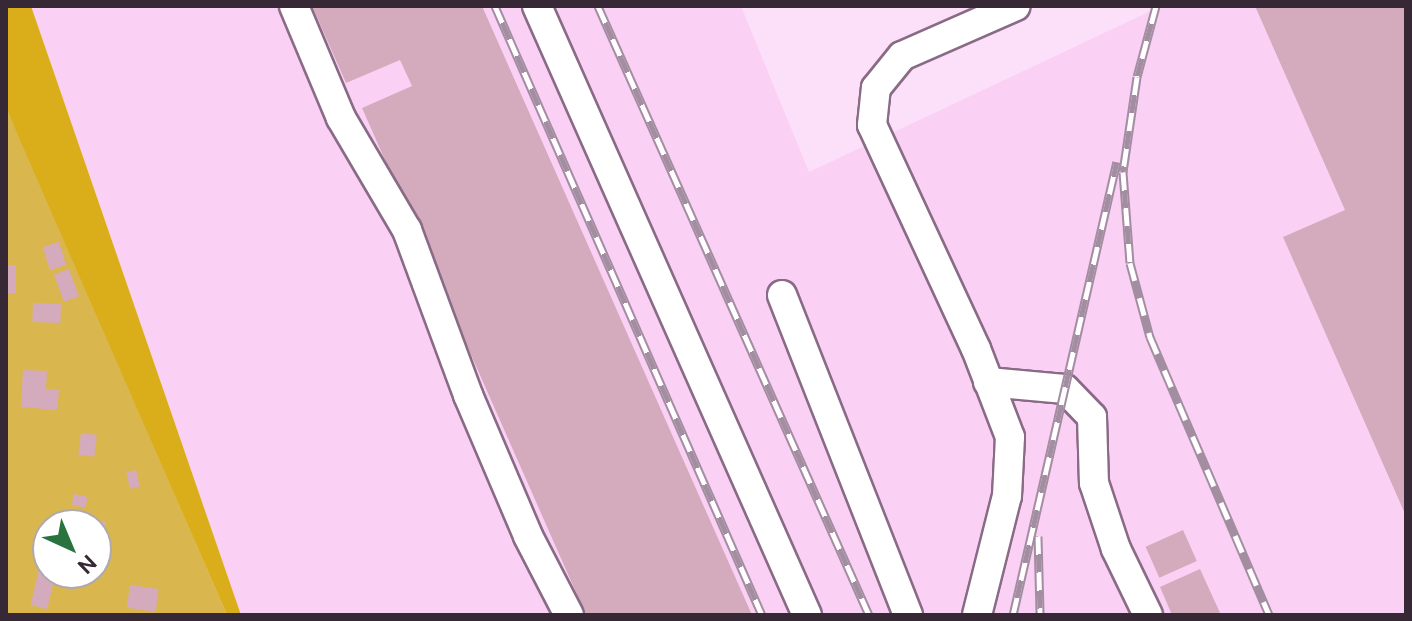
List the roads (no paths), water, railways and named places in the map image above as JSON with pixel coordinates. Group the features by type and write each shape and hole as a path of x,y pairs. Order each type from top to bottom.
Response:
{"lane":[{"path":"294,6 341,118 407,230 468,395 528,536 569,615"},
{"path":"537,6 807,615"},
{"path":"977,615 1007,481 1010,437 872,125 876,88 902,56 1016,6"},
{"path":"782,295 902,613"},
{"path":"988,382 1065,389 1092,417 1094,483 1116,549 1148,615"}],"railway":[{"path":"495,6 762,615"},
{"path":"598,6 869,615"},
{"path":"1156,6 1137,77 1123,172 1130,263 1150,337 1269,615"},
{"path":"1013,615 1117,162"},
{"path":"1038,536 1040,615"}]}
